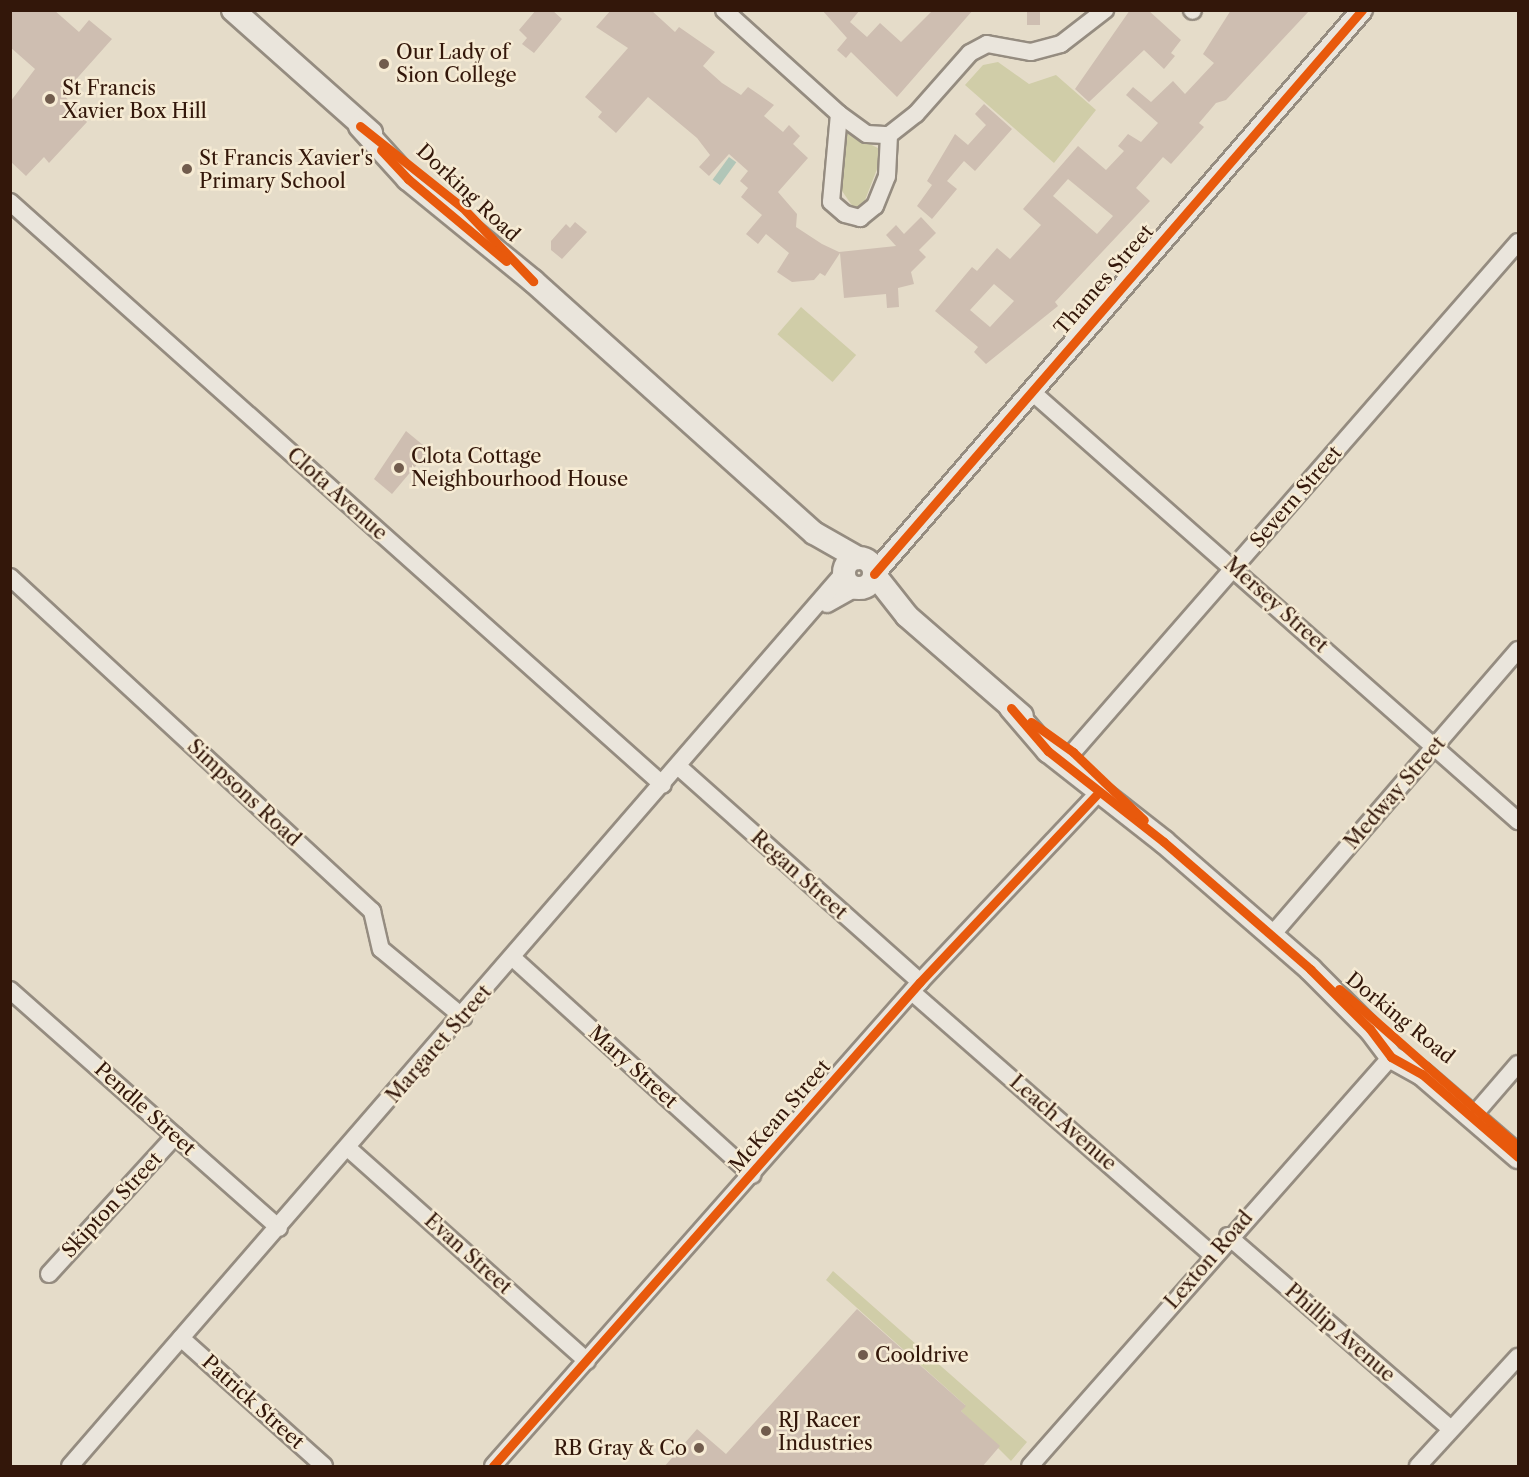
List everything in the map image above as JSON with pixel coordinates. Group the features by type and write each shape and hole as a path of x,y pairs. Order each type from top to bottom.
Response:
{"main road":[{"name":"Dorking Road","path":"233,10 532,281 1011,708 1073,752 1164,842 1310,969 1370,1029 1391,1057 1422,1074 1518,1157"},
{"name":"Dorking Road","path":"1011,708 1048,752 1164,842"},
{"name":"Dorking Road","path":"1310,969 1372,1013 1402,1047 1428,1062 1480,1108 1518,1146"}],"street":[{"path":"724,10 839,114 867,134 889,135 916,114 970,53 987,44 1031,52 1061,44 1105,10"},
{"name":"Thames Street","path":"859,573 910,527 1362,10"},
{"path":"839,114 831,202 845,214 860,218 875,206 886,176 889,135"},
{"name":"Clota Avenue","path":"10,202 663,785"},
{"name":"Severn Street","path":"1073,752 1518,242"},
{"name":"Mersey Street","path":"1031,391 1518,821"},
{"name":"Margaret Street","path":"70,1467 663,785 808,621 859,573"},
{"name":"Simpsons Road","path":"10,577 372,911 381,949 463,1017"},
{"name":"Medway Street","path":"1271,936 1518,650"},
{"name":"Regan Street","path":"679,767 916,987"},
{"name":"McKean Street","path":"494,1467 1093,789"},
{"name":"Mary Street","path":"513,958 752,1175"},
{"name":"Leach Avenue","path":"916,987 1212,1255"},
{"name":"Pendle Street","path":"10,990 279,1228"},
{"name":"Lexton Road","path":"1030,1467 1228,1236 1391,1057"},
{"path":"1480,1108 1518,1064"},
{"name":"Skipton Street","path":"49,1274 176,1136"},
{"name":"Evan Street","path":"348,1148 587,1361"},
{"name":"Phillip Avenue","path":"1228,1236 1451,1429"},
{"name":"Patrick Street","path":"182,1338 324,1467"},
{"path":"1418,1467 1518,1357"}],"shaded area":[{"path":"998,62 1029,84 1056,75 1096,110 1054,163 965,85 983,65"},
{"path":"847,133 884,151 862,208 855,210 840,188"},
{"path":"729,157 736,162 720,185 713,180"},
{"path":"801,307 856,355 832,382 777,334"},
{"path":"833,1271 1027,1442 1011,1461 961,1411 965,1405 826,1280"}],"building":[{"name":"St Francis Xavier Box Hill","path":"10,10 54,10 79,32 89,20 112,39 63,94 87,122 49,163 44,157 26,176 10,161 10,102 35,69 10,47"},
{"path":"536,10 552,10 562,19 534,53 522,44 527,38 519,30"},
{"path":"611,10 651,10 675,32 679,27 715,52 703,66 722,83 741,95 748,87 774,105 764,116 783,132 789,125 800,136 793,144 808,158 778,192 797,214 796,227 839,252 896,246 886,235 896,225 904,234 921,217 936,233 919,250 926,257 911,272 914,284 898,288 899,307 887,308 886,294 844,298 840,253 825,276 820,273 814,280 792,282 777,272 789,253 766,234 758,244 746,234 762,215 741,197 748,188 740,181 748,171 729,154 709,176 699,167 710,155 697,138 648,97 616,133 598,117 602,112 585,97 628,48 596,27"},
{"path":"822,10 860,10 850,22 867,37 880,23 901,42 933,10 973,10 897,97 851,52 846,58 837,50 847,38"},
{"path":"1027,10 1040,10 1040,25 1027,25"},
{"path":"1130,10 1148,10 1181,40 1171,53 1175,56 1164,69 1144,50 1089,102 1075,89"},
{"path":"1231,10 1310,10 1226,100 1216,103 1199,123 1204,127 1171,164 1163,157 1136,188 1150,201 1055,302 1058,306 986,364 974,352 978,347 935,311 972,267 977,271 997,248 1010,259 1041,225 1023,209 1078,146 1106,170 1124,151 1118,146 1128,134 1141,142 1158,123 1126,95 1133,87 1151,102 1173,81 1185,94 1214,63 1203,54","holes":["1068,179 1113,216 1097,234 1053,196","994,284 1014,301 990,327 970,310"]},
{"path":"984,104 1012,129 975,171 964,161 947,181 957,189 932,219 917,206 932,185 927,181 955,134 968,145 986,125 975,114"},
{"path":"575,222 587,232 562,259 551,250 551,241 566,224 570,228"},
{"name":"Clota Cottage Neighbourhood House","path":"406,431 429,450 392,494 374,479"},
{"name":"Cooldrive","path":"857,1309 966,1406 961,1411 1000,1446 982,1467 664,1467 697,1429 726,1454"}],"cycle path":[{"path":"874,574 1362,10"},
{"path":"360,126 462,207 533,281"},
{"path":"381,150 408,179 506,261"},
{"path":"1011,708 1048,751 1164,842 1310,969 1370,1029 1391,1057 1422,1074 1518,1157"},
{"path":"1031,722 1073,752 1144,820"},
{"path":"493,1466 920,982 1098,793"},
{"path":"1339,989 1518,1146"}],"place":[{"name":"Our Lady of Sion College","path":"384,64"},
{"name":"St Francis Xavier Box Hill","path":"50,99"},
{"name":"St Francis Xavier's Primary School","path":"187,169"},
{"name":"Clota Cottage Neighbourhood House","path":"399,468"},
{"name":"Cooldrive","path":"863,1355"},
{"name":"RJ Racer Industries","path":"766,1431"},
{"name":"RB Gray & Co","path":"699,1448"}]}
